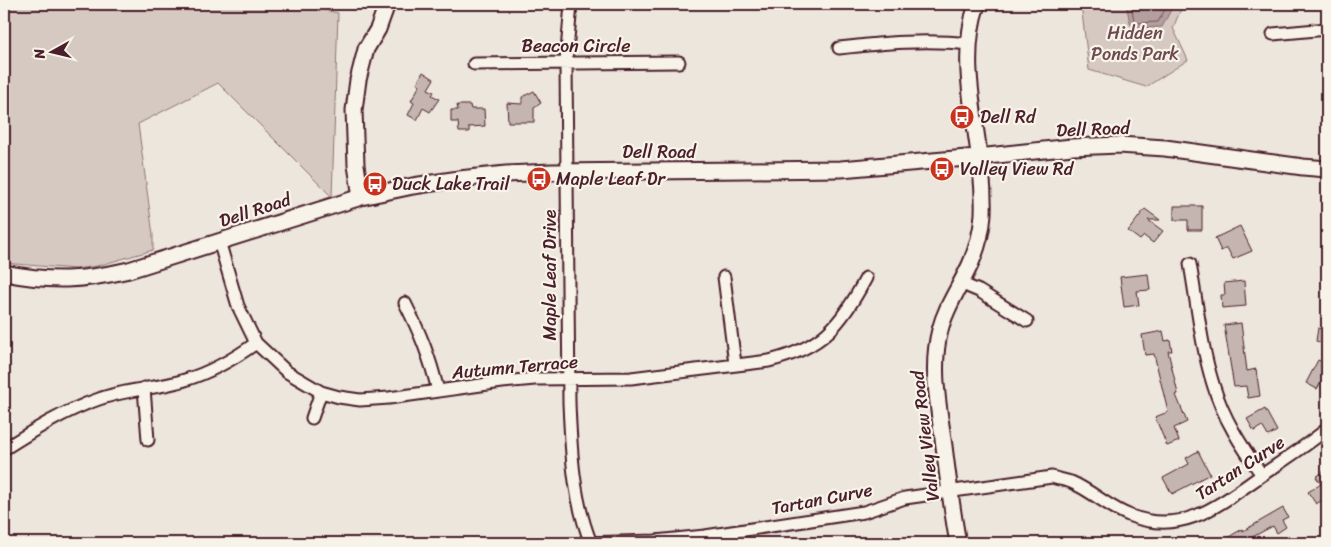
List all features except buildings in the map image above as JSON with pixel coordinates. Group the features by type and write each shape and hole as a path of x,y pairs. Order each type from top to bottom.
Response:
{"street":[{"path":"361,197 356,165 354,110 358,80 366,49 378,29 387,4"},
{"name":"Maple Leaf Drive","path":"570,4 566,64 568,378 571,445 576,486 585,528 591,543"},
{"name":"Valley View Road","path":"958,543 937,396 936,353 940,329 948,306 970,264 980,231 982,214 969,63 969,44 973,16 977,4"},
{"path":"1273,34 1327,29"},
{"path":"839,48 894,41 969,44"},
{"name":"Beacon Circle","path":"474,64 679,62"},
{"name":"Dell Road","path":"4,273 32,278 72,280 102,277 361,197 413,186 506,174 841,169 1072,147 1119,145 1165,148 1303,168 1327,169"},
{"name":"Autumn Terrace","path":"219,241 238,306 256,343 287,372 321,392 360,400 389,398 502,382 568,378 631,378 769,361 790,356 810,346 828,333 844,316 866,278"},
{"path":"1190,264 1213,384 1225,415 1240,445 1262,475"},
{"path":"724,277 735,364"},
{"path":"960,284 979,291 1027,321"},
{"path":"405,303 432,362 438,391"},
{"path":"4,450 40,426 69,411 100,399 144,388 184,381 211,371 237,357 256,343"},
{"path":"144,388 148,440"},
{"path":"312,418 321,392"},
{"name":"Tartan Curve","path":"582,543 655,541 705,536 844,516 864,512 905,498 1052,477 1070,482 1111,507 1131,516 1152,522 1174,522 1196,517 1216,507 1310,443 1327,429"}],"green space":[{"path":"4,4 296,4 338,13 332,197 218,83 138,124 153,235 153,250 97,266 75,269 4,263"},
{"name":"Hidden Ponds Park","path":"1081,4 1183,4 1173,28 1188,60 1146,87 1089,70"}],"water":[{"path":"1126,4 1174,4 1162,27 1133,28"}],"place":[{"name":"Dell Rd","path":"962,117"},
{"name":"Valley View Rd","path":"942,169"},
{"name":"Maple Leaf Dr","path":"539,179"},
{"name":"Duck Lake Trail","path":"375,184"}]}
